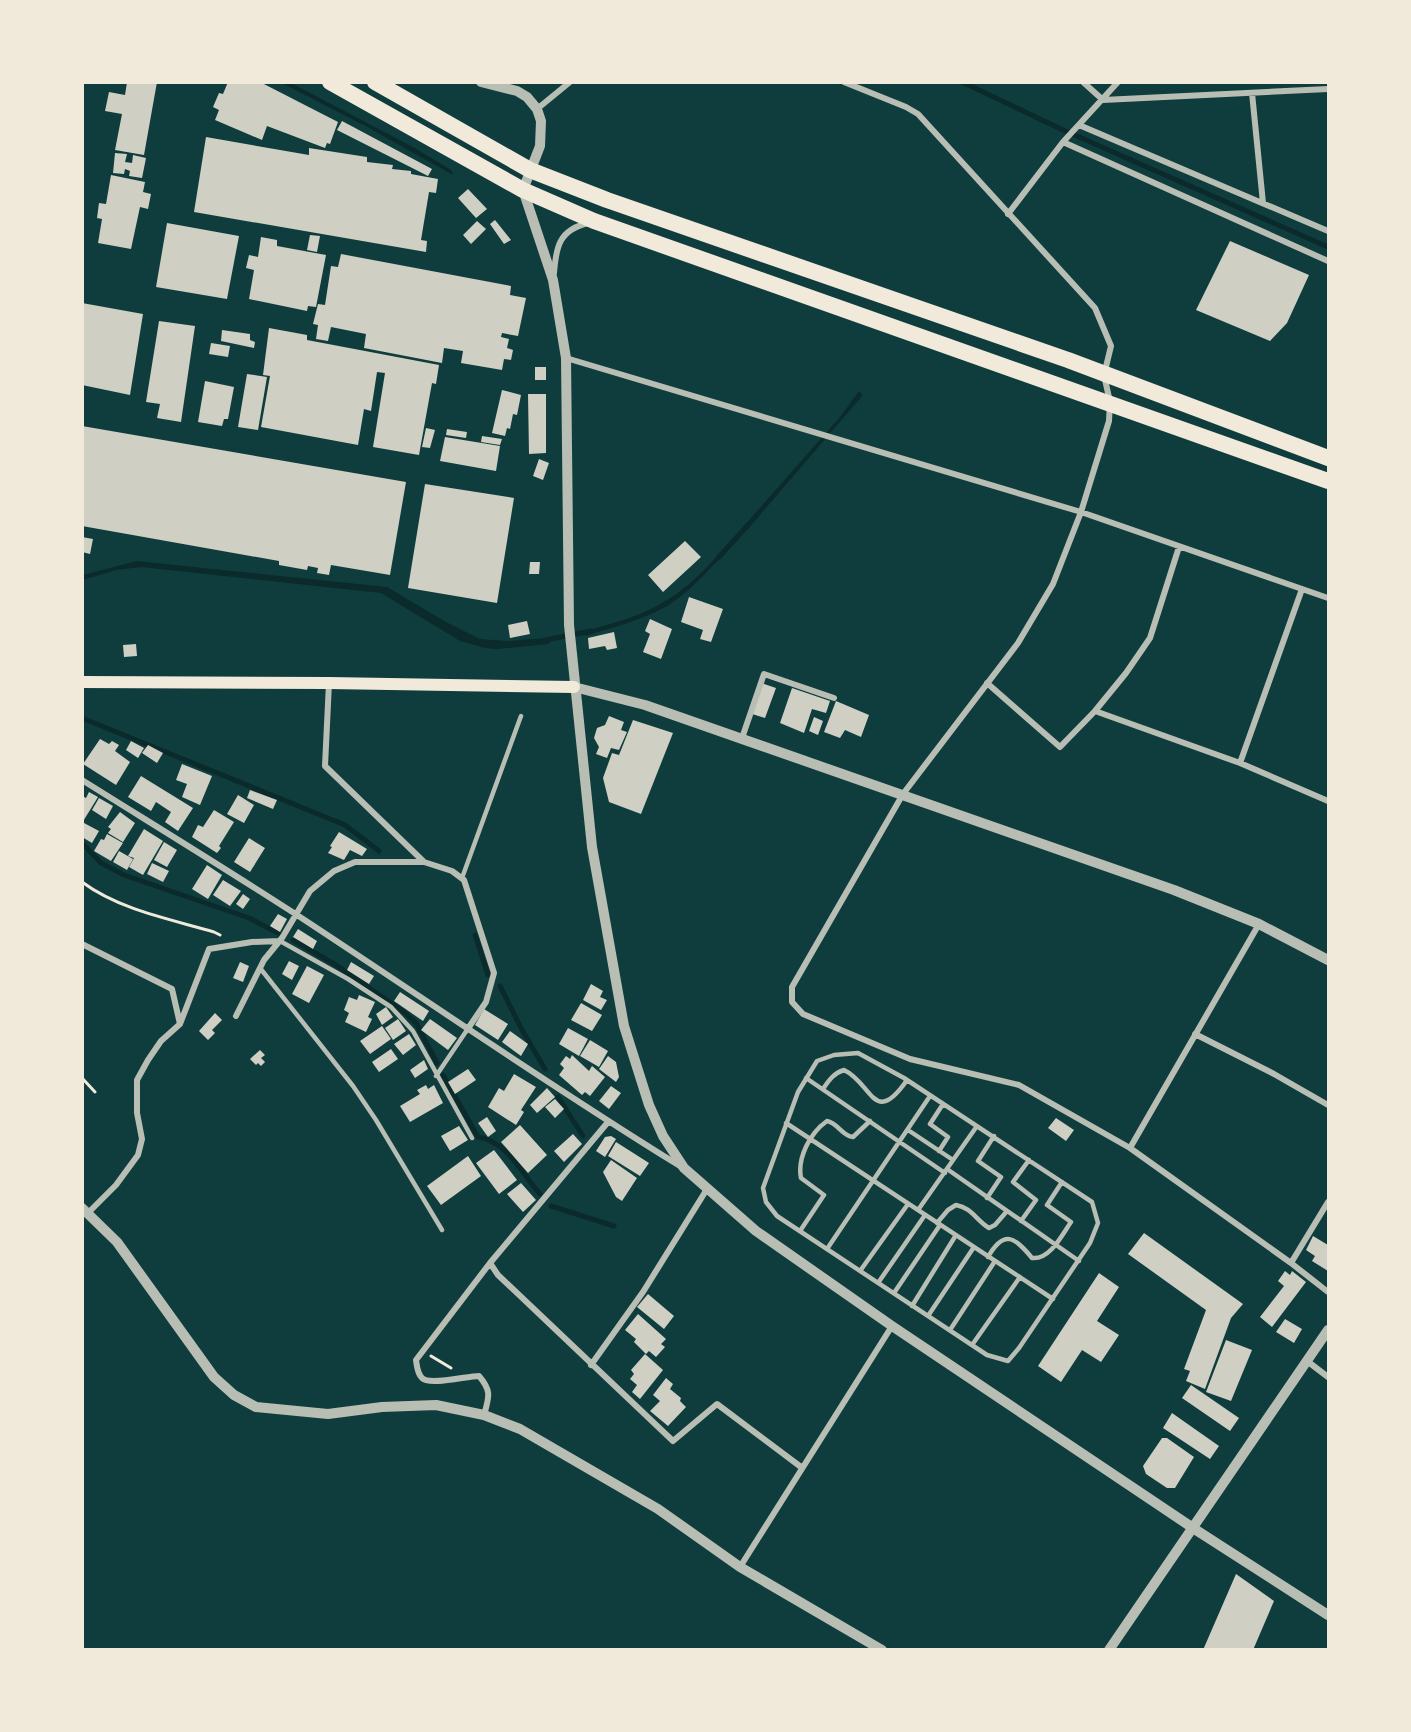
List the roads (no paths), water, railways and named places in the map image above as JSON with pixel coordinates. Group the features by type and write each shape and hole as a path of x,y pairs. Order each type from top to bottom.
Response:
{"highway":[{"path":"330,82 523,190 594,221 1329,481"},
{"path":"375,82 530,170 607,200 1068,360 1329,458"}],"main road":[{"path":"82,682 574,687"}],"street":[{"path":"481,82 517,91 527,97 537,109 541,121 540,146 523,190 553,280 566,358 570,651 592,847 624,1026 649,1105 663,1136 684,1168"},
{"path":"537,109 570,82"},
{"path":"844,82 906,106 918,114 1095,308 1111,346 1104,375 1110,402 1109,421 1082,512 1053,584 1037,614 1018,643 903,794 792,987 792,1002 803,1014 910,1059 1019,1085 1130,1148 1292,1263 1329,1292"},
{"path":"1083,82 1103,100 1329,89"},
{"path":"1008,214 1063,142 1118,82"},
{"path":"1252,93 1263,203"},
{"path":"1079,125 1329,231"},
{"path":"1063,142 1329,261"},
{"path":"553,280 555,251 561,239 571,230 594,221"},
{"path":"566,358 1082,512 1329,598"},
{"path":"987,683 1060,747 1095,711 1126,673 1150,638 1179,547"},
{"path":"1240,763 1302,589"},
{"path":"742,738 764,674 834,698"},
{"path":"329,683 325,766 424,861"},
{"path":"574,687 645,705 1174,890 1259,924 1329,960"},
{"path":"1095,711 1240,763 1329,801"},
{"path":"82,780 297,915 467,1030 608,1122 684,1168 756,1231 892,1326 1193,1528 1329,1615"},
{"path":"236,1016 264,960 297,915 310,891 334,872 354,862 424,861 452,871 465,880 494,973 486,1002 467,1030"},
{"path":"1130,1148 1259,924"},
{"path":"280,940 209,949 180,1024 161,1041 147,1060 137,1080 137,1113 142,1139 138,1155 116,1185 86,1210 117,1242 214,1377 234,1395 256,1407 328,1414 381,1407 436,1405 484,1415 520,1429 658,1509 740,1567 882,1650"},
{"path":"82,944 172,989 180,1024"},
{"path":"1195,1034 1329,1105"},
{"path":"484,1415 489,1393 487,1384 479,1376 425,1381 420,1377 416,1360 490,1263 608,1122"},
{"path":"591,1365 643,1292 707,1189"},
{"path":"1292,1263 1329,1202"},
{"path":"490,1263 498,1275 673,1441 717,1404 801,1467"},
{"path":"740,1567 892,1326"},
{"path":"1109,1650 1329,1330"},
{"path":"1307,1361 1329,1377"}],"lane":[{"path":"462,878 520,716"},
{"path":"280,940 391,1007 413,1031 472,1138"},
{"path":"260,968 353,1086 442,1230"},
{"path":"436,1076 467,1030"},
{"path":"858,1053 907,1080 1092,1202 1098,1223 1090,1243 1008,1361 987,1355 912,1306 777,1216 766,1202 763,1188 786,1124 798,1092 817,1061 834,1055 858,1053"},
{"path":"823,1089 837,1072 844,1070 851,1073 871,1097 885,1101 895,1097 907,1080"},
{"path":"806,1078 1079,1261"},
{"path":"827,1249 930,1096"},
{"path":"939,1151 948,1137 930,1124 943,1104"},
{"path":"800,1231 824,1195 801,1178 799,1169 809,1139 826,1121 832,1122 848,1136 853,1137 870,1121"},
{"path":"786,1124 1053,1299"},
{"path":"918,1210 977,1126"},
{"path":"908,1130 953,1160"},
{"path":"987,1198 1001,1177 978,1161 994,1136"},
{"path":"1021,1221 1036,1200 1012,1182 1029,1160"},
{"path":"988,1257 993,1247 1001,1239 1009,1238 1016,1240 1032,1258 1039,1259 1045,1256 1071,1222 1047,1205 1062,1182"},
{"path":"860,1271 908,1204"},
{"path":"894,1293 948,1210 956,1205 965,1207 989,1228 995,1225 1007,1211"},
{"path":"878,1283 925,1215"},
{"path":"912,1306 956,1235"},
{"path":"928,1316 974,1247"},
{"path":"950,1330 994,1261"},
{"path":"972,1345 1020,1277"}],"water":[{"path":"282,83 291,83 413,147 451,170 453,175 369,128"},
{"path":"859,391 863,395 747,530 743,527 840,417"},
{"path":"721,552 724,554 705,574 669,605 639,619 585,636 585,631 627,619 675,595"},
{"path":"137,561 387,587 480,639 507,641 548,638 549,644 497,649 460,641 381,593 141,567 116,570 83,580 83,575"}],"waterway":[{"path":"962,82 1061,129 1328,247"},
{"path":"718,558 748,525"},
{"path":"541,641 591,631"},
{"path":"82,718 345,825 379,851"},
{"path":"82,843 101,863 124,875 249,918 278,933"},
{"path":"475,935 488,975"},
{"path":"293,940 336,965 404,1012 416,1023 437,1063"},
{"path":"500,986 545,1069"},
{"path":"443,1075 478,1137 488,1140 506,1152 540,1194"},
{"path":"558,1097 583,1136"},
{"path":"551,1206 614,1226"}]}
